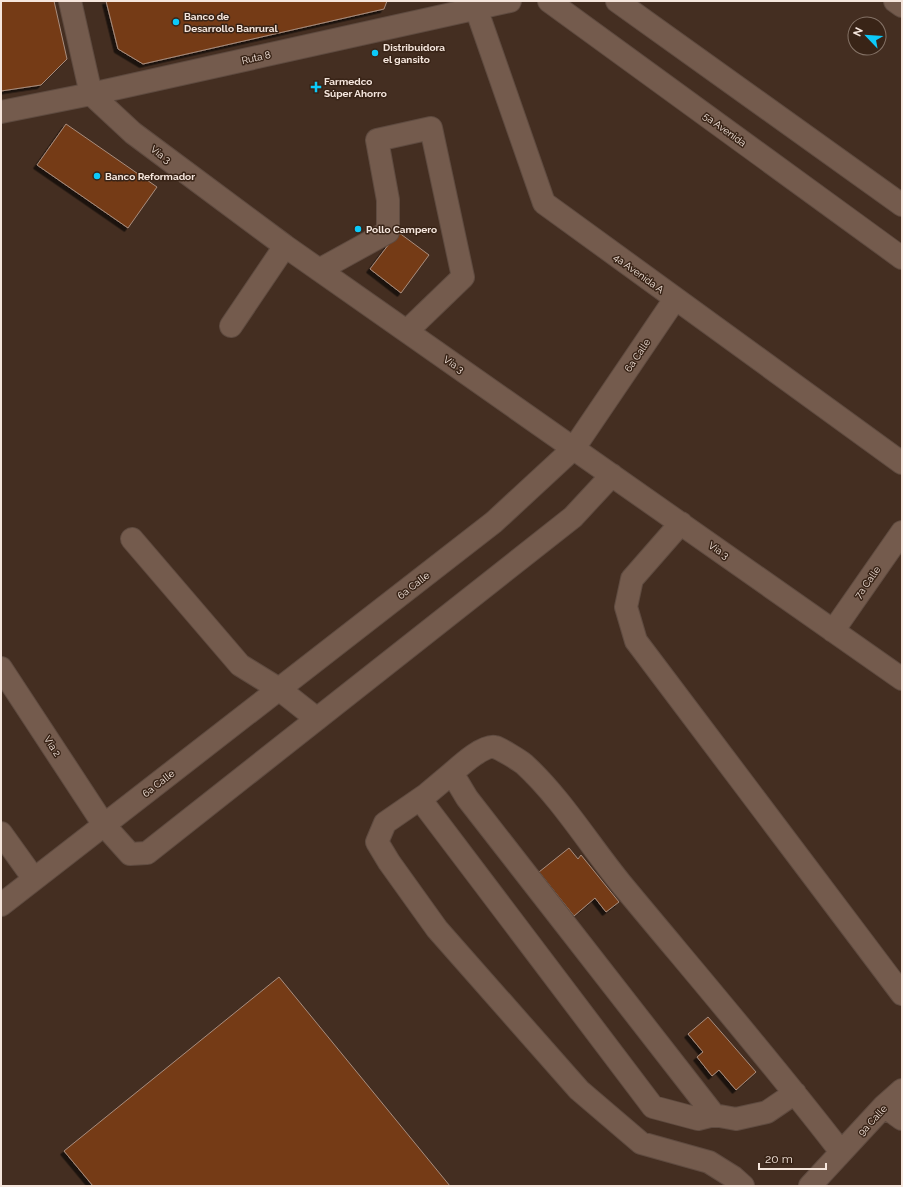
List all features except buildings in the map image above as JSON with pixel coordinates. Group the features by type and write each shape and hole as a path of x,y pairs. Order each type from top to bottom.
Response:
{"street":[{"path":"70,1 91,94"},
{"name":"Ruta 8","path":"1,112 91,94 424,10 476,8 510,1"},
{"name":"5a Avenida","path":"549,1 902,258"},
{"path":"617,1 902,205"},
{"path":"895,1 902,6"},
{"name":"4a Avenida A","path":"476,8 544,203 902,463"},
{"name":"Vía 3","path":"91,94 133,133 285,246 902,679"},
{"path":"320,270 388,232 388,200 377,140 431,128 463,278 406,331"},
{"path":"231,326 285,246"},
{"name":"6a Calle","path":"1,905 494,522 574,448 675,299"},
{"path":"104,825 130,854 147,853 573,517 612,475"},
{"path":"681,524 632,579 626,607 636,641 902,994"},
{"name":"7a Calle","path":"833,631 902,532"},
{"path":"132,539 240,665 279,689 317,719"},
{"name":"Vía 2","path":"1,668 104,825"},
{"path":"743,1186 733,1176 709,1162 641,1143 579,1090 437,929 389,862 377,842 385,823 420,798 467,760 488,748 495,747 523,763 558,802 622,884 795,1093 841,1152"},
{"path":"452,773 467,798 714,1115"},
{"path":"420,798 654,1107 698,1119 714,1115 736,1119 767,1112 795,1093"},
{"path":"1,833 34,879"},
{"name":"9a Calle","path":"810,1186 884,1106 902,1090"},
{"path":"884,1106 902,1119"}],"place":[{"name":"Banco de Desarrollo Banrural","path":"176,22"},
{"name":"Distribuidora el gansito","path":"375,53"},
{"name":"Farmedco Súper Ahorro","path":"316,87"},
{"name":"Banco Reformador","path":"97,176"},
{"name":"Pollo Campero","path":"358,229"}]}
